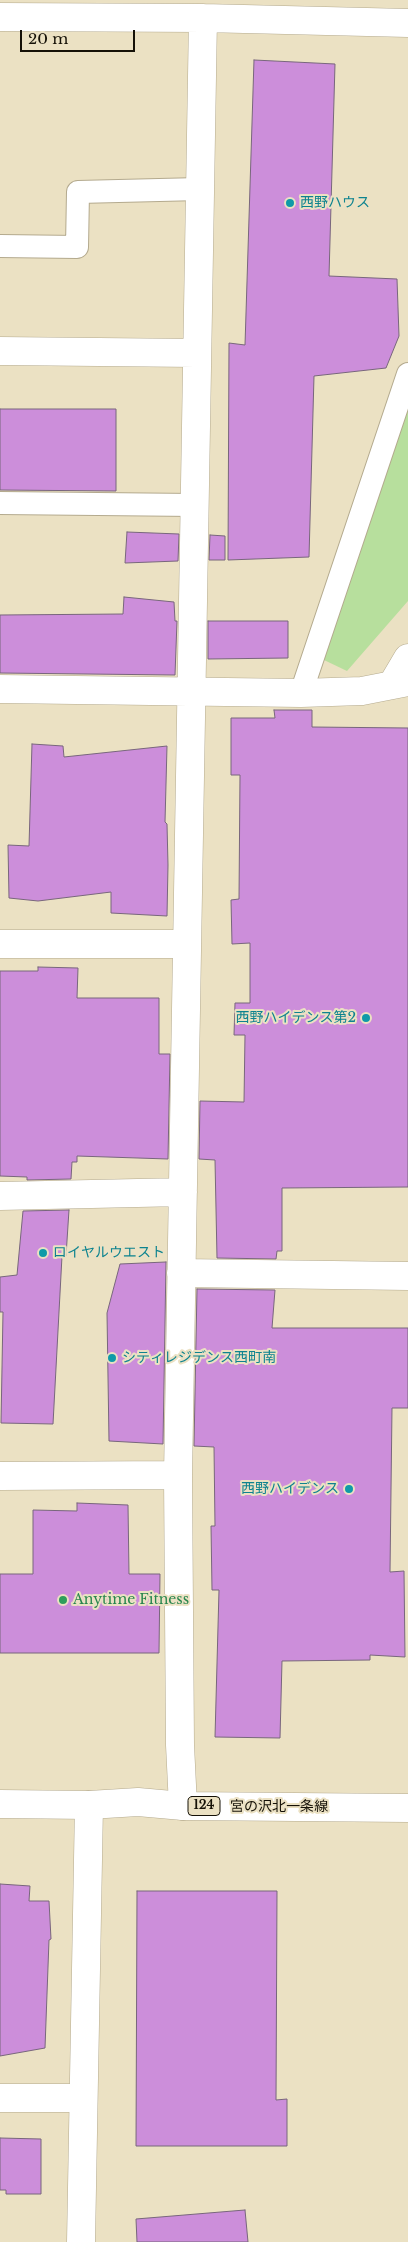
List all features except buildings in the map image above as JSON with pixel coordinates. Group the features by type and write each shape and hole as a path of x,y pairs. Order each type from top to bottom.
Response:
{"street":[{"path":"0,17 63,9 203,18 408,23"},
{"path":"183,1806 180,1745 178,1475 203,18"},
{"path":"0,351 196,353"},
{"path":"0,690 191,690 301,693 362,691 400,683 408,658"},
{"path":"0,944 187,944"},
{"path":"0,1196 183,1192"},
{"path":"181,1273 408,1276"},
{"path":"0,1476 178,1475"},
{"name":"宮の沢北一条線","path":"0,1804 89,1805 138,1802 183,1806 408,1808"},
{"path":"81,2242 82,2098 89,1805"},
{"path":"0,2098 82,2098"}],"lane":[{"path":"0,246 77,247 78,192 200,189"},
{"path":"301,693 408,374"},
{"path":"0,503 195,506"}],"green space":[{"path":"408,406 408,601 347,671 324,660"}],"place":[{"name":"西野ハウス","path":"290,203"},
{"name":"西野ハイデンス第2","path":"366,1018"},
{"name":"ロイヤルウエスト","path":"43,1253"},
{"name":"シティレジデンス西町南","path":"112,1358"},
{"name":"西野ハイデンス","path":"349,1489"},
{"name":"Anytime Fitness","path":"63,1600"}]}
